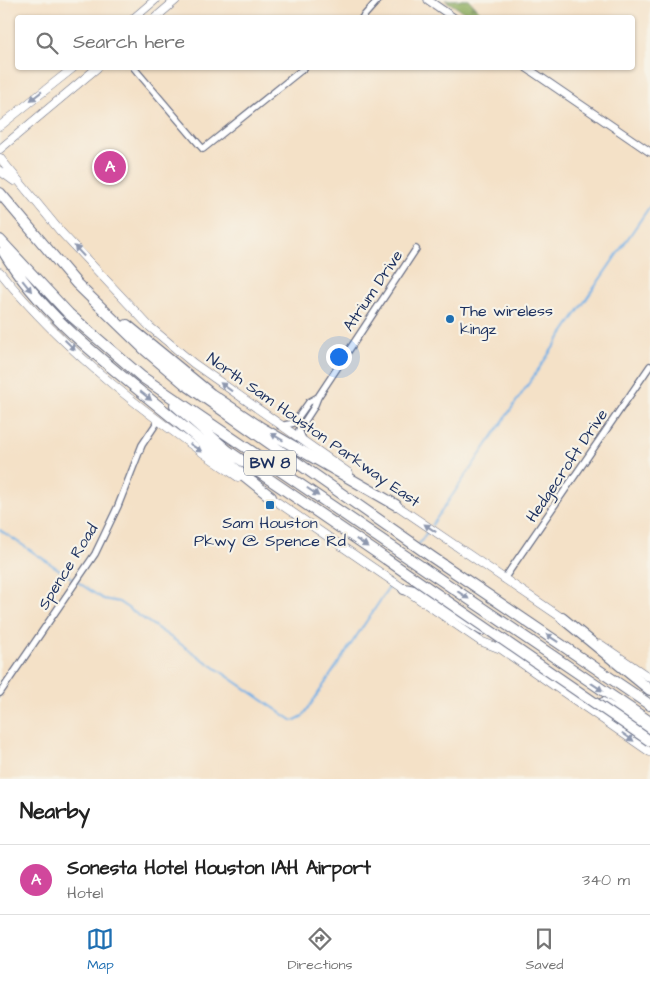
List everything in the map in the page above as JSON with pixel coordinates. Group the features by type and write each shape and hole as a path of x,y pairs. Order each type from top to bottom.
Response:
{"highway":[{"name":"BW 8","path":"0,194 77,284 145,350 185,384 432,557 650,705"},
{"name":"BW 8","path":"0,240 70,314 142,377 650,722"},
{"path":"0,246 26,285 51,314 86,346 271,497"},
{"path":"77,284 211,394 260,427 396,505"},
{"path":"142,377 228,452 650,741"},
{"path":"404,589 419,592 650,732"},
{"path":"562,618 650,690"}],"main road":[{"path":"138,15 155,0"},
{"path":"158,15 176,0"},
{"path":"0,126 70,70"},
{"path":"0,149 95,70"},
{"name":"North Sam Houston Parkway East","path":"0,158 67,238 150,327 193,363 280,426 650,678"},
{"path":"0,172 30,195"},
{"path":"0,272 38,314 75,350 158,421 480,641 501,649 650,752"}],"street":[{"path":"365,15 378,0"},
{"path":"428,0 450,15"},
{"path":"136,70 202,149 301,70"},
{"path":"530,70 650,152"},
{"name":"Atrium Drive","path":"304,442 299,430 314,407 318,397 416,249"},
{"name":"Hedgecroft Drive","path":"504,579 650,366"},
{"name":"Atrium Drive","path":"280,426 294,423 309,402 318,397"},
{"name":"Spence Road","path":"0,693 104,538 142,445 158,421"}],"green space":[{"path":"445,0 469,0 481,13 469,15"}],"waterway":[{"path":"432,525 650,206"},
{"path":"419,544 429,529"},
{"path":"0,530 103,599 119,602 293,721 303,716 392,583"}],"place":[{"name":"Sonesta Hotel Houston IAH Airport","path":"110,167"},
{"name":"The wireless kingz","path":"450,319"},
{"name":"Sam Houston Pkwy @ Spence Rd","path":"270,505"}]}
